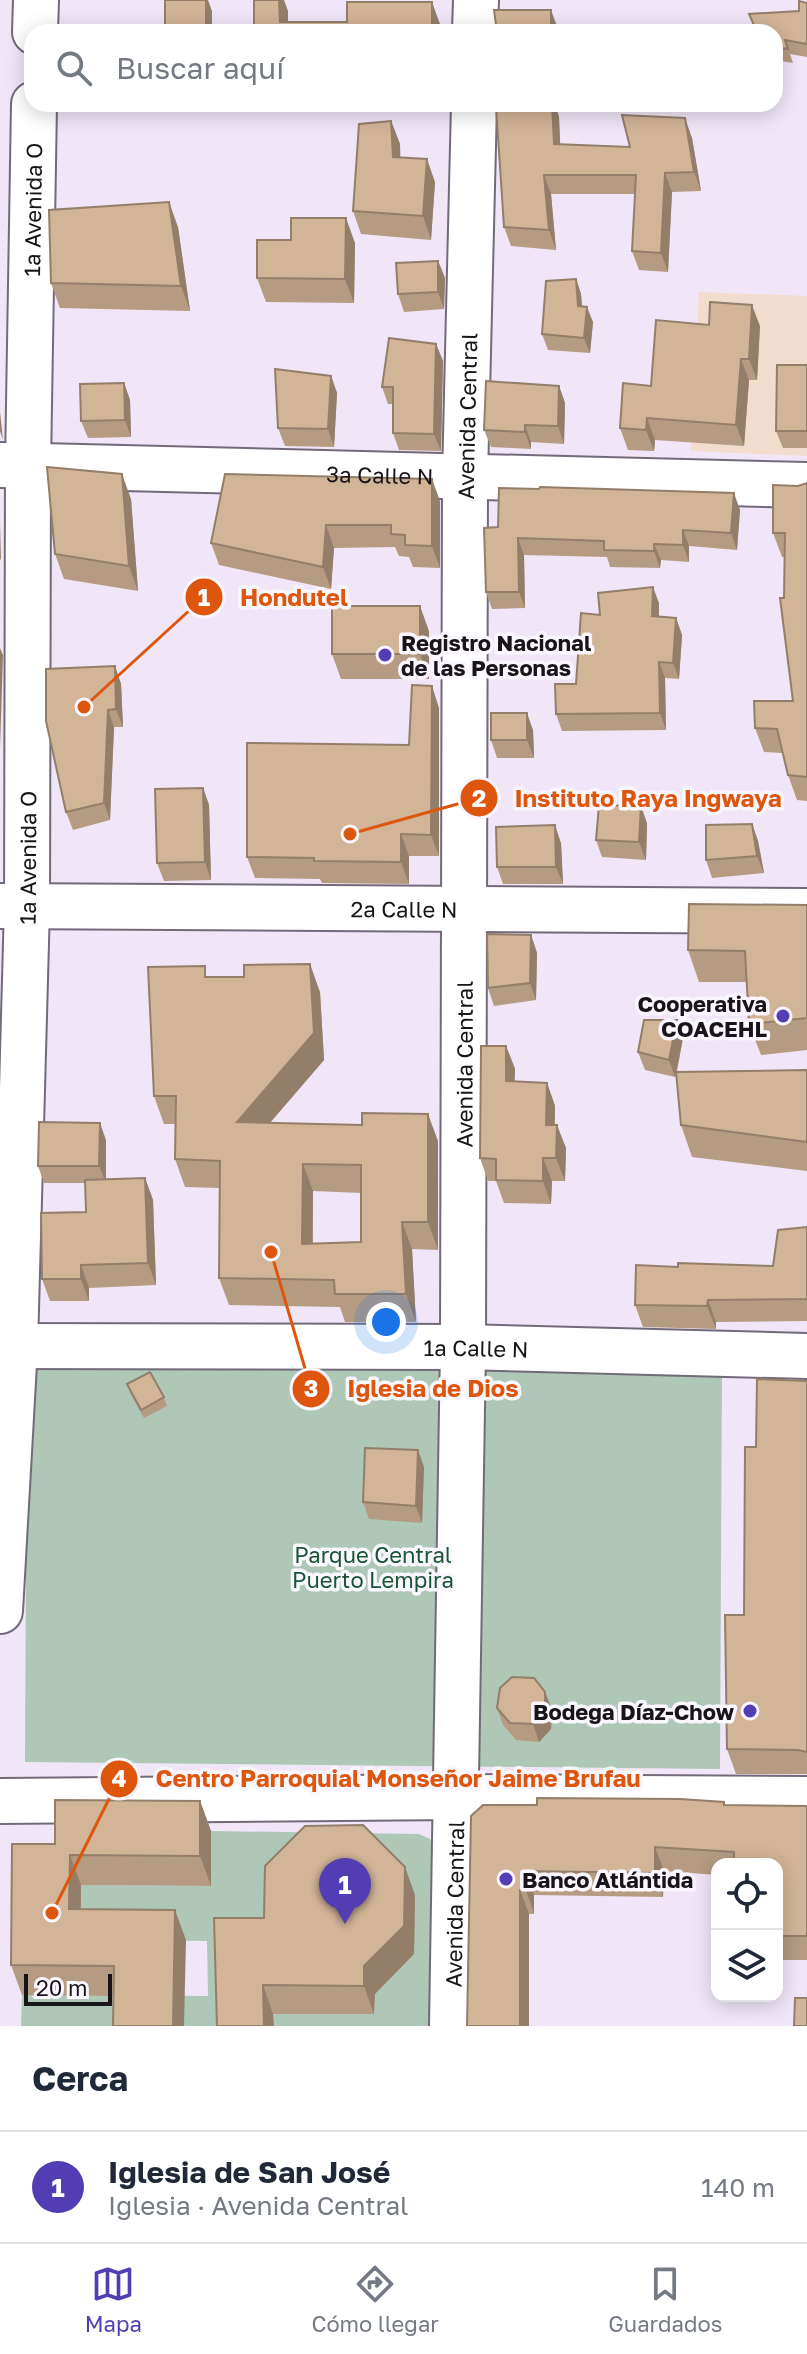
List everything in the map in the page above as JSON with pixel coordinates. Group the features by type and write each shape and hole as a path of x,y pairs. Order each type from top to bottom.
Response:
{"street":[{"path":"35,24 36,0"},
{"path":"475,24 476,0"},
{"name":"1a Avenida O","path":"0,1611 8,1346 14,906 14,465 34,112"},
{"name":"Avenida Central","path":"452,2026 463,1347 465,477 474,112"},
{"name":"3a Calle N","path":"14,465 807,485"},
{"name":"2a Calle N","path":"14,906 807,911"},
{"name":"1a Calle N","path":"8,1346 463,1347 807,1356"},
{"path":"0,1801 455,1797 807,1799"}],"shaded area":[{"path":"699,292 807,296 807,456 691,451"}],"green space":[{"name":"Parque Central Puerto Lempira","path":"27,1365 722,1373 720,1769 25,1762"},
{"path":"211,1831 419,1834 430,1839 434,1851 432,2026 21,2026 22,1995 208,1996 207,1941 80,1939 81,1885 211,1886","holes":["414,1954 375,1994 374,2014 313,2013"]}],"building":[{"path":"165,0 206,0 206,24 165,24"},
{"path":"254,0 279,0 280,22 347,22 347,2 432,2 432,24 254,24"},
{"path":"799,1 807,3 807,44 785,40 788,49 783,48 783,24 753,24 749,14 799,11"},
{"path":"494,10 551,10 551,24 496,24"},
{"path":"496,112 552,112 554,144 630,147 622,115 685,118 694,172 665,173 661,253 632,251 636,175 544,175 549,230 504,227"},
{"path":"391,121 393,157 427,159 423,216 353,211 359,124"},
{"path":"169,202 181,286 51,283 49,210"},
{"path":"291,218 346,218 345,279 257,278 257,240 291,240"},
{"path":"438,261 438,292 398,294 396,263"},
{"path":"576,279 578,306 587,307 584,338 542,334 546,281"},
{"path":"710,302 752,305 749,359 741,359 736,425 647,418 646,430 620,428 623,383 651,386 656,320 709,325"},
{"path":"389,338 436,344 434,434 393,433 393,387 382,387"},
{"path":"777,365 807,365 807,431 776,431"},
{"path":"275,369 331,376 328,429 278,428"},
{"path":"486,381 559,386 558,426 525,425 525,432 484,430"},
{"path":"124,383 125,420 81,421 80,384"},
{"path":"47,467 122,474 129,566 55,554"},
{"path":"225,474 432,479 432,546 405,545 405,535 391,534 391,525 326,525 323,567 211,543"},
{"path":"807,483 807,777 788,775 777,729 755,728 754,701 793,701 780,598 784,598 785,533 773,533 773,485 798,486"},
{"path":"499,488 734,493 731,533 683,530 683,545 654,544 654,551 604,550 604,541 518,538 519,592 486,592 484,528 498,527"},
{"path":"653,587 652,616 676,618 673,663 659,662 660,713 556,714 555,684 576,684 581,613 600,615 598,593"},
{"path":"332,606 420,606 420,654 332,654"},
{"path":"115,666 116,709 108,710 104,803 66,812 46,721 46,669"},
{"path":"412,685 432,686 431,835 401,834 401,862 247,857 247,743 409,745"},
{"path":"491,713 527,713 527,740 491,740"},
{"path":"203,788 205,862 157,863 155,789"},
{"path":"599,805 641,806 639,842 596,840"},
{"path":"752,824 757,856 706,860 706,825"},
{"path":"555,825 556,867 497,867 496,827"},
{"path":"689,904 807,905 807,1018 749,1024 745,951 688,950"},
{"path":"487,934 531,935 530,983 488,988"},
{"path":"310,964 314,1033 237,1122 362,1125 362,1113 428,1114 428,1222 402,1222 406,1294 335,1294 334,1280 219,1278 220,1161 175,1159 176,1096 154,1096 148,967 205,966 205,977 244,977 244,965","holes":["303,1164 361,1165 361,1242 302,1244"]},
{"path":"644,1020 677,1020 669,1060 638,1052"},
{"path":"481,1046 506,1046 506,1081 547,1083 546,1125 557,1125 556,1158 543,1158 543,1181 496,1180 496,1159 480,1158"},
{"path":"807,1070 807,1142 681,1125 676,1072"},
{"path":"39,1122 100,1123 99,1166 38,1166"},
{"path":"145,1178 148,1263 81,1265 81,1279 42,1279 41,1213 86,1212 85,1180"},
{"path":"807,1227 807,1299 708,1300 707,1306 635,1305 636,1265 773,1266 778,1230"},
{"path":"150,1372 164,1397 141,1410 127,1384"},
{"path":"757,1379 807,1381 807,1752 727,1749 725,1615 744,1615 745,1447 756,1447"},
{"path":"365,1448 418,1450 416,1506 363,1502"},
{"path":"512,1677 534,1678 545,1692 545,1711 533,1724 510,1723 497,1708 500,1688"},
{"path":"537,1798 680,1799 724,1802 724,1805 807,1806 807,1936 783,1936 783,1858 734,1858 734,1852 655,1847 655,1873 526,1871 526,1890 520,1890 520,2026 467,2026 471,1816 483,1805 537,1805"},
{"path":"55,1800 200,1801 200,1856 70,1855 69,1909 175,1910 173,2026 113,2026 114,1966 11,1965 12,1844 55,1844"},
{"path":"363,1825 405,1867 404,1926 364,1966 364,1986 263,1985 264,2026 217,2026 214,1918 264,1918 265,1866 305,1826"},
{"path":"795,1998 807,1998 807,2026 794,2026"}],"place":[{"name":"Registro Nacional de las Personas","path":"385,655"},
{"name":"Hondutel","path":"84,707"},
{"name":"Instituto Raya Ingwaya","path":"350,834"},
{"name":"Cooperativa COACEHL","path":"783,1016"},
{"name":"Iglesia de Dios","path":"271,1252"},
{"name":"Bodega Díaz-Chow","path":"750,1711"},
{"name":"Banco Atlántida","path":"506,1879"},
{"name":"Centro Parroquial Monseñor Jaime Brufau","path":"52,1913"},
{"name":"Iglesia de San José","path":"345,1924"}]}
